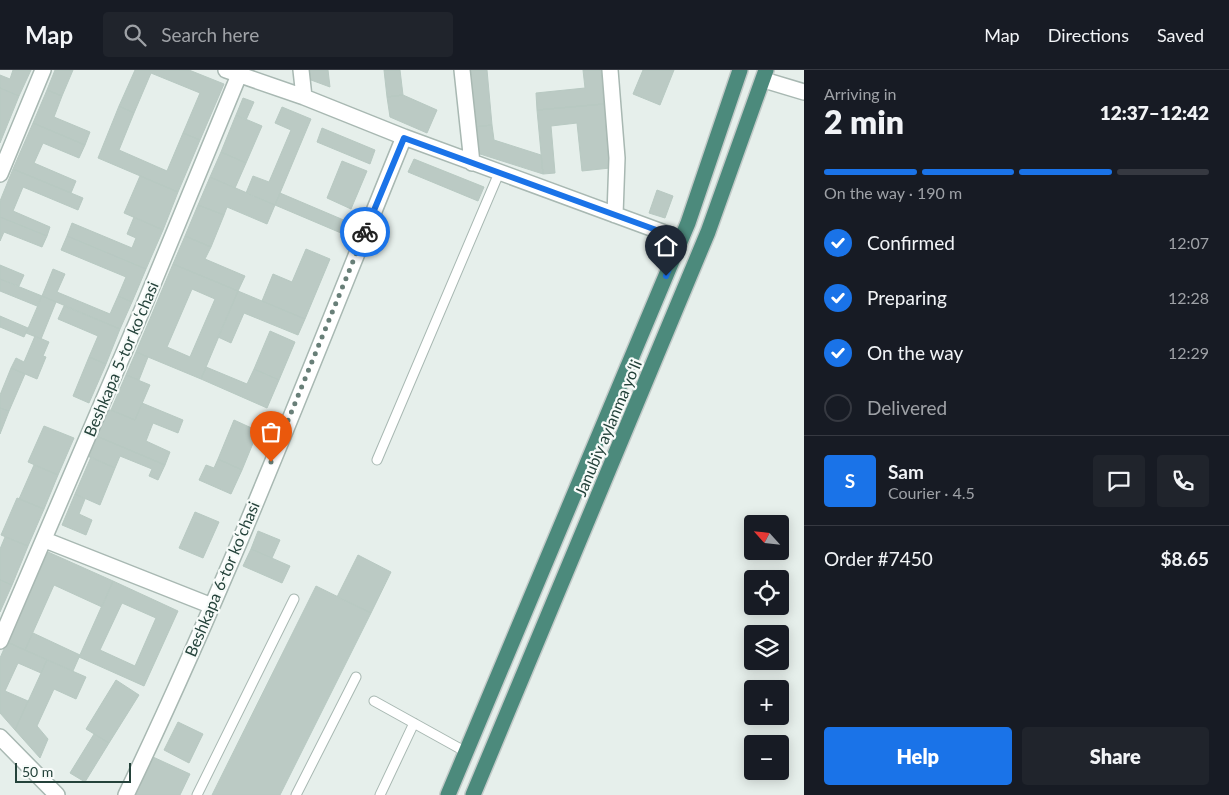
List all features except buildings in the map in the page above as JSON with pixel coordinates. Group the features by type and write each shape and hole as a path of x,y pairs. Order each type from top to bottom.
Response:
{"highway":[{"name":"Janubiy aylanma yoʻli","path":"448,795 681,239 740,70"},
{"name":"Janubiy aylanma yoʻli","path":"473,795 708,232 765,75"}],"street":[{"path":"0,174 43,70"},
{"path":"301,70 304,97"},
{"path":"462,70 472,163"},
{"path":"610,70 616,158 615,215"},
{"path":"232,73 304,97 404,138 681,239"},
{"name":"Beshkapa 5-tor koʻchasi","path":"0,641 45,540 232,73"},
{"path":"765,75 804,92"},
{"name":"Beshkapa 6-tor koʻchasi","path":"126,795 168,707 212,606 404,138"},
{"path":"45,540 212,606"},
{"path":"0,737 57,795"}],"lane":[{"path":"377,460 499,173"},
{"path":"197,795 294,599"},
{"path":"296,795 356,677"},
{"path":"374,701 466,752"},
{"path":"380,795 414,723"}],"way so far":[{"path":"271,462 365,232"}],"route":[{"path":"365,232 404,138 681,239 666,276"}]}
